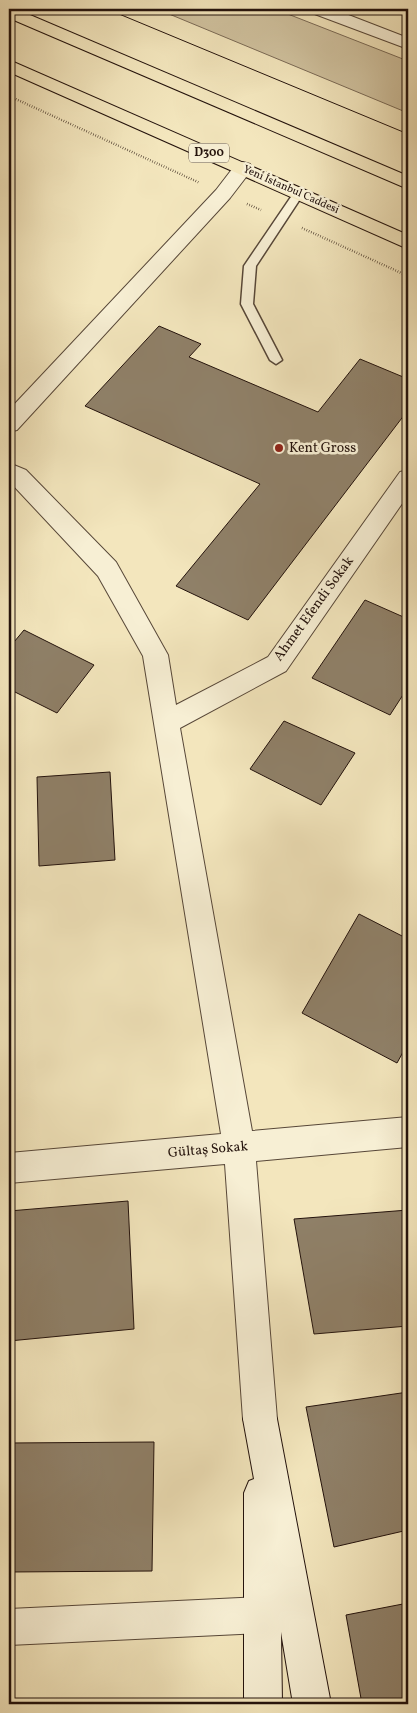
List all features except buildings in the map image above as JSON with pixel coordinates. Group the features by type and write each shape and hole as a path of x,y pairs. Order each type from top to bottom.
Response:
{"highway":[{"path":"9,12 408,183"},
{"name":"Yeni İstanbul Caddesi","path":"9,65 408,243"}],"street":[{"path":"318,9 406,40"},
{"path":"9,424 223,194 243,168"},
{"path":"9,471 18,476 106,569 155,655 239,1147 260,1419 263,1704"},
{"name":"Ahmet Efendi Sokak","path":"166,723 277,664 408,478"},
{"name":"Gültaş Sokak","path":"9,1168 408,1132"},
{"path":"260,1419 312,1704"},
{"path":"9,1627 262,1615"}],"lane":[{"path":"276,360 247,304 250,266 299,193"}],"shaded area":[{"path":"157,9 275,9 408,61 408,113"}],"tram line":[{"path":"107,9 408,134"}],"place":[{"name":"Kent Gross","path":"279,448"}]}
